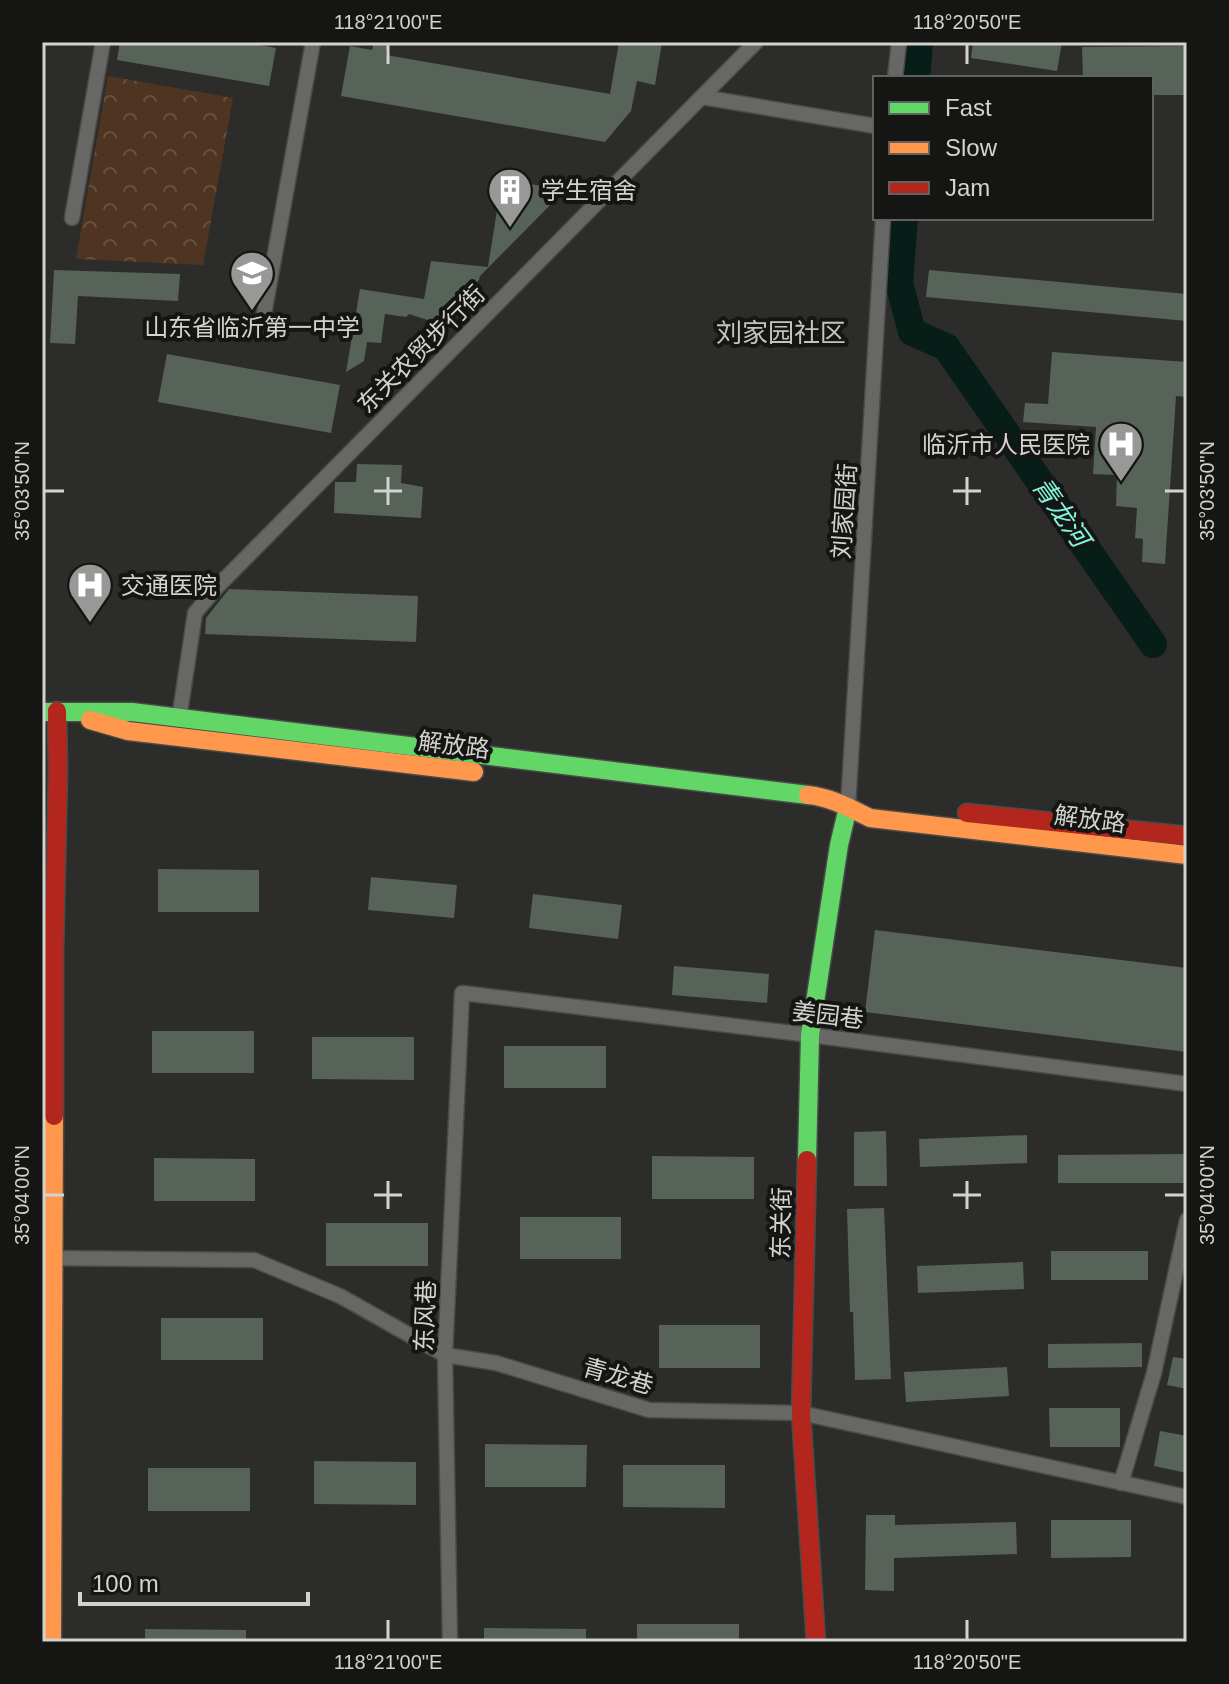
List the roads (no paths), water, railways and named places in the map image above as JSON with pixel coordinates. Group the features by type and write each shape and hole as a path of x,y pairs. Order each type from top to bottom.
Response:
{"main road":[{"name":"解放路","path":"47,709 132,712 818,796 870,818 1187,855"},
{"name":"解放路","path":"47,709 128,731 817,812 871,802 1187,836"},
{"path":"47,709 58,750 48,1258 52,1642"},
{"name":"东关街","path":"816,1642 801,1413 810,1035 839,845 848,807"}],"street":[{"path":"72,218 103,42"},
{"path":"261,331 313,42"},
{"name":"东关农贸步行街","path":"179,719 195,613 217,587 756,42"},
{"path":"895,76 899,42"},
{"path":"702,97 873,126"},
{"name":"刘家园街","path":"848,807 883,220"},
{"name":"姜园巷","path":"462,993 1187,1084"},
{"name":"东风巷","path":"450,1642 445,1355 462,993"},
{"path":"1121,1483 1154,1373 1187,1220"},
{"name":"青龙巷","path":"48,1258 254,1260 340,1296 445,1355 496,1363 649,1410 801,1413 1187,1497"}],"waterway":[{"name":"青龙河","path":"916,76 919,42"},
{"name":"青龙河","path":"904,220 899,283 912,332 946,347 1153,644"}],"place":[{"name":"学生宿舍","path":"510,229"},
{"name":"山东省临沂第一中学","path":"252,312"},
{"name":"临沂市人民医院","path":"1121,483"},
{"name":"交通医院","path":"90,624"}],"district":[{"name":"刘家园社区","path":"781,333"}]}
